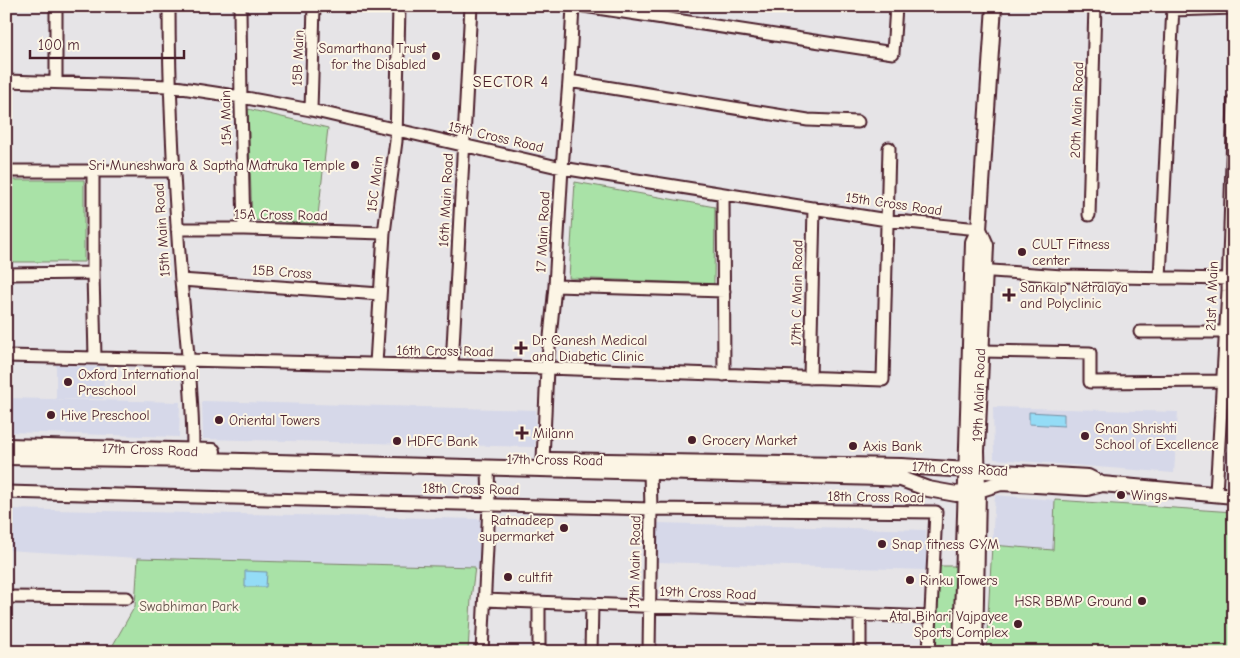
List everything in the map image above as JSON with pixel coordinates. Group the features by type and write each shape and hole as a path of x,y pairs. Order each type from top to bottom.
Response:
{"main road":[{"name":"19th Main Road","path":"975,652 972,470 978,270 986,245 979,229 994,6"},
{"name":"19th Main Road","path":"972,470 977,451 981,351 978,270"},
{"name":"17th Cross Road","path":"6,446 543,460 891,466 1088,477 1102,484"},
{"name":"17th Cross Road","path":"6,457 203,460 488,480 650,472 880,478 900,479 928,489 956,494 1001,483 1088,488 1102,484 1234,496"},
{"path":"914,467 914,484"},
{"name":"19th Main Road","path":"961,652 965,532 972,491"}],"street":[{"path":"56,6 56,82"},
{"name":"15th Main Road","path":"169,6 169,86 173,171 193,451"},
{"name":"15A Main","path":"240,6 244,229"},
{"name":"15B Main","path":"311,110 314,6"},
{"name":"15C Main","path":"376,364 384,233 396,141 399,6"},
{"name":"16th Main Road","path":"452,366 471,6"},
{"name":"17 Main Road","path":"543,460 547,368 555,286 573,6"},
{"path":"584,6 893,53 896,6"},
{"name":"20th Main Road","path":"1089,215 1095,6"},
{"path":"1160,278 1173,8 1234,8"},
{"path":"569,80 808,120 858,122"},
{"name":"15th Cross Road","path":"6,81 169,86 311,110 562,168 887,220 979,229"},
{"name":"21st A Main","path":"1216,493 1228,399 1223,381 1230,346 1226,332 1230,287 1234,100"},
{"path":"887,220 889,148"},
{"path":"6,171 173,171"},
{"path":"93,171 95,358"},
{"path":"723,194 724,375"},
{"name":"17th C Main Road","path":"810,378 814,208"},
{"name":"16th Cross Road","path":"6,356 547,368 883,380 887,220"},
{"name":"15A Cross Road","path":"177,229 384,233"},
{"path":"978,270 1062,276 1160,278 1230,287"},
{"path":"6,274 93,273"},
{"name":"15B Cross","path":"181,280 380,294"},
{"path":"555,286 724,291"},
{"path":"1140,332 1226,332"},
{"path":"981,351 1090,353 1090,382 1223,381"},
{"name":"17th Main Road","path":"649,652 650,472"},
{"path":"482,652 489,505 488,480"},
{"name":"18th Cross Road","path":"6,492 651,509 936,512 930,617"},
{"path":"6,597 127,598"},
{"name":"19th Cross Road","path":"485,600 930,617"},
{"path":"539,602 539,652"},
{"path":"591,652 592,604"},
{"path":"860,614 860,652"},
{"path":"929,652 930,617"}],"shaded area":[{"path":"56,365 104,367 103,399 56,399"},
{"path":"6,398 180,402 179,437 6,432"},
{"path":"202,401 536,410 535,447 203,439"},
{"name":"Gnan Shrishti School of Excellence","path":"993,407 1178,412 1174,473 994,459"},
{"path":"995,495 1055,500 1053,550 992,545"},
{"path":"6,509 481,519 482,575 475,567 138,558 6,550"},
{"path":"658,523 926,530 926,570 657,562"}],"green space":[{"path":"248,109 328,128 317,224 252,220"},
{"path":"6,180 84,180 84,262 6,262"},
{"path":"575,182 715,207 714,284 569,278"},
{"name":"HSR BBMP Ground","path":"1055,500 1234,512 1234,652 986,652 992,545 1053,550"},
{"name":"Swabhiman Park","path":"138,558 475,567 468,652 109,652 135,606"},
{"path":"937,566 956,566 953,652 935,652"}],"water":[{"path":"1029,412 1064,414 1064,426 1029,424"},
{"path":"245,571 267,572 266,587 245,587"}],"place":[{"name":"Samarthana Trust for the Disabled","path":"436,56"},
{"name":"Sri Muneshwara & Saptha Matruka Temple","path":"355,165"},
{"name":"CULT Fitness center","path":"1022,252"},
{"name":"Sankalp Netralaya and Polyclinic","path":"1009,295"},
{"name":"Dr Ganesh Medical and Diabetic Clinic","path":"521,348"},
{"name":"Oxford International Preschool","path":"68,382"},
{"name":"Hive Preschool","path":"51,415"},
{"name":"Oriental Towers","path":"219,420"},
{"name":"Milann","path":"522,433"},
{"name":"Gnan Shrishti School of Excellence","path":"1085,436"},
{"name":"Grocery Market","path":"692,440"},
{"name":"HDFC Bank","path":"397,441"},
{"name":"Axis Bank","path":"853,446"},
{"name":"Wings","path":"1121,495"},
{"name":"Ratnadeep supermarket","path":"564,528"},
{"name":"Snap fitness GYM","path":"882,544"},
{"name":"cult.fit","path":"508,577"},
{"name":"Rinku Towers","path":"910,580"},
{"name":"HSR BBMP Ground","path":"1142,601"},
{"name":"Atal Bihari Vajpayee Sports Complex","path":"1018,624"}],"district":[{"name":"SECTOR 4","path":"511,82"}]}
